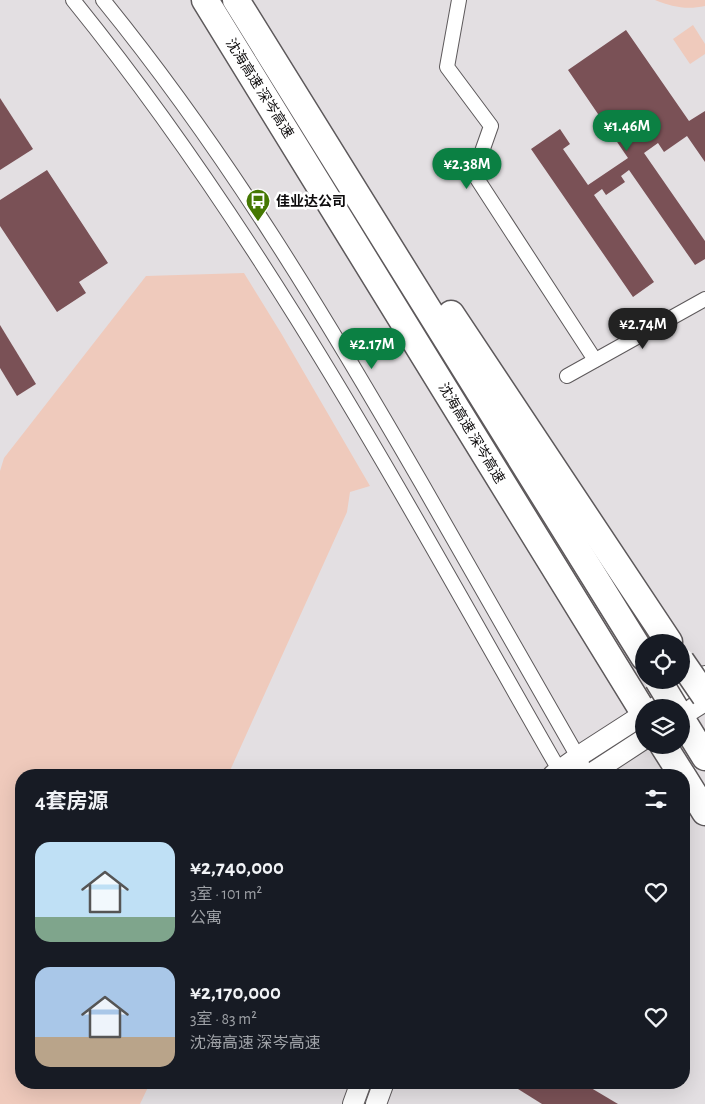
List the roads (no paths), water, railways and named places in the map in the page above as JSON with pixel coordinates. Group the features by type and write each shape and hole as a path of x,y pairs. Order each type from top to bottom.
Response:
{"highway":[{"name":"沈海高速 深岑高速","path":"205,0 635,700"},
{"name":"沈海高速 深岑高速","path":"236,0 635,643"},
{"path":"319,133 450,313 663,634"},
{"path":"690,674 705,696"},
{"path":"690,732 704,755"},
{"path":"669,754 678,769"},
{"path":"690,788 705,812"}],"main road":[{"path":"668,699 705,676"},
{"path":"690,711 705,701"},
{"path":"563,769 578,756 635,720"},
{"path":"598,769 635,745"},
{"path":"353,1104 358,1089"},
{"path":"376,1104 381,1089"}],"street":[{"path":"73,0 182,143 267,268 337,384 556,769"},
{"path":"103,0 201,129 286,256 357,372 586,769"},
{"path":"459,0 447,66 491,126 474,174 595,360"},
{"path":"567,376 705,299"}],"place":[{"name":"佳业达公司","path":"258,222"}]}
